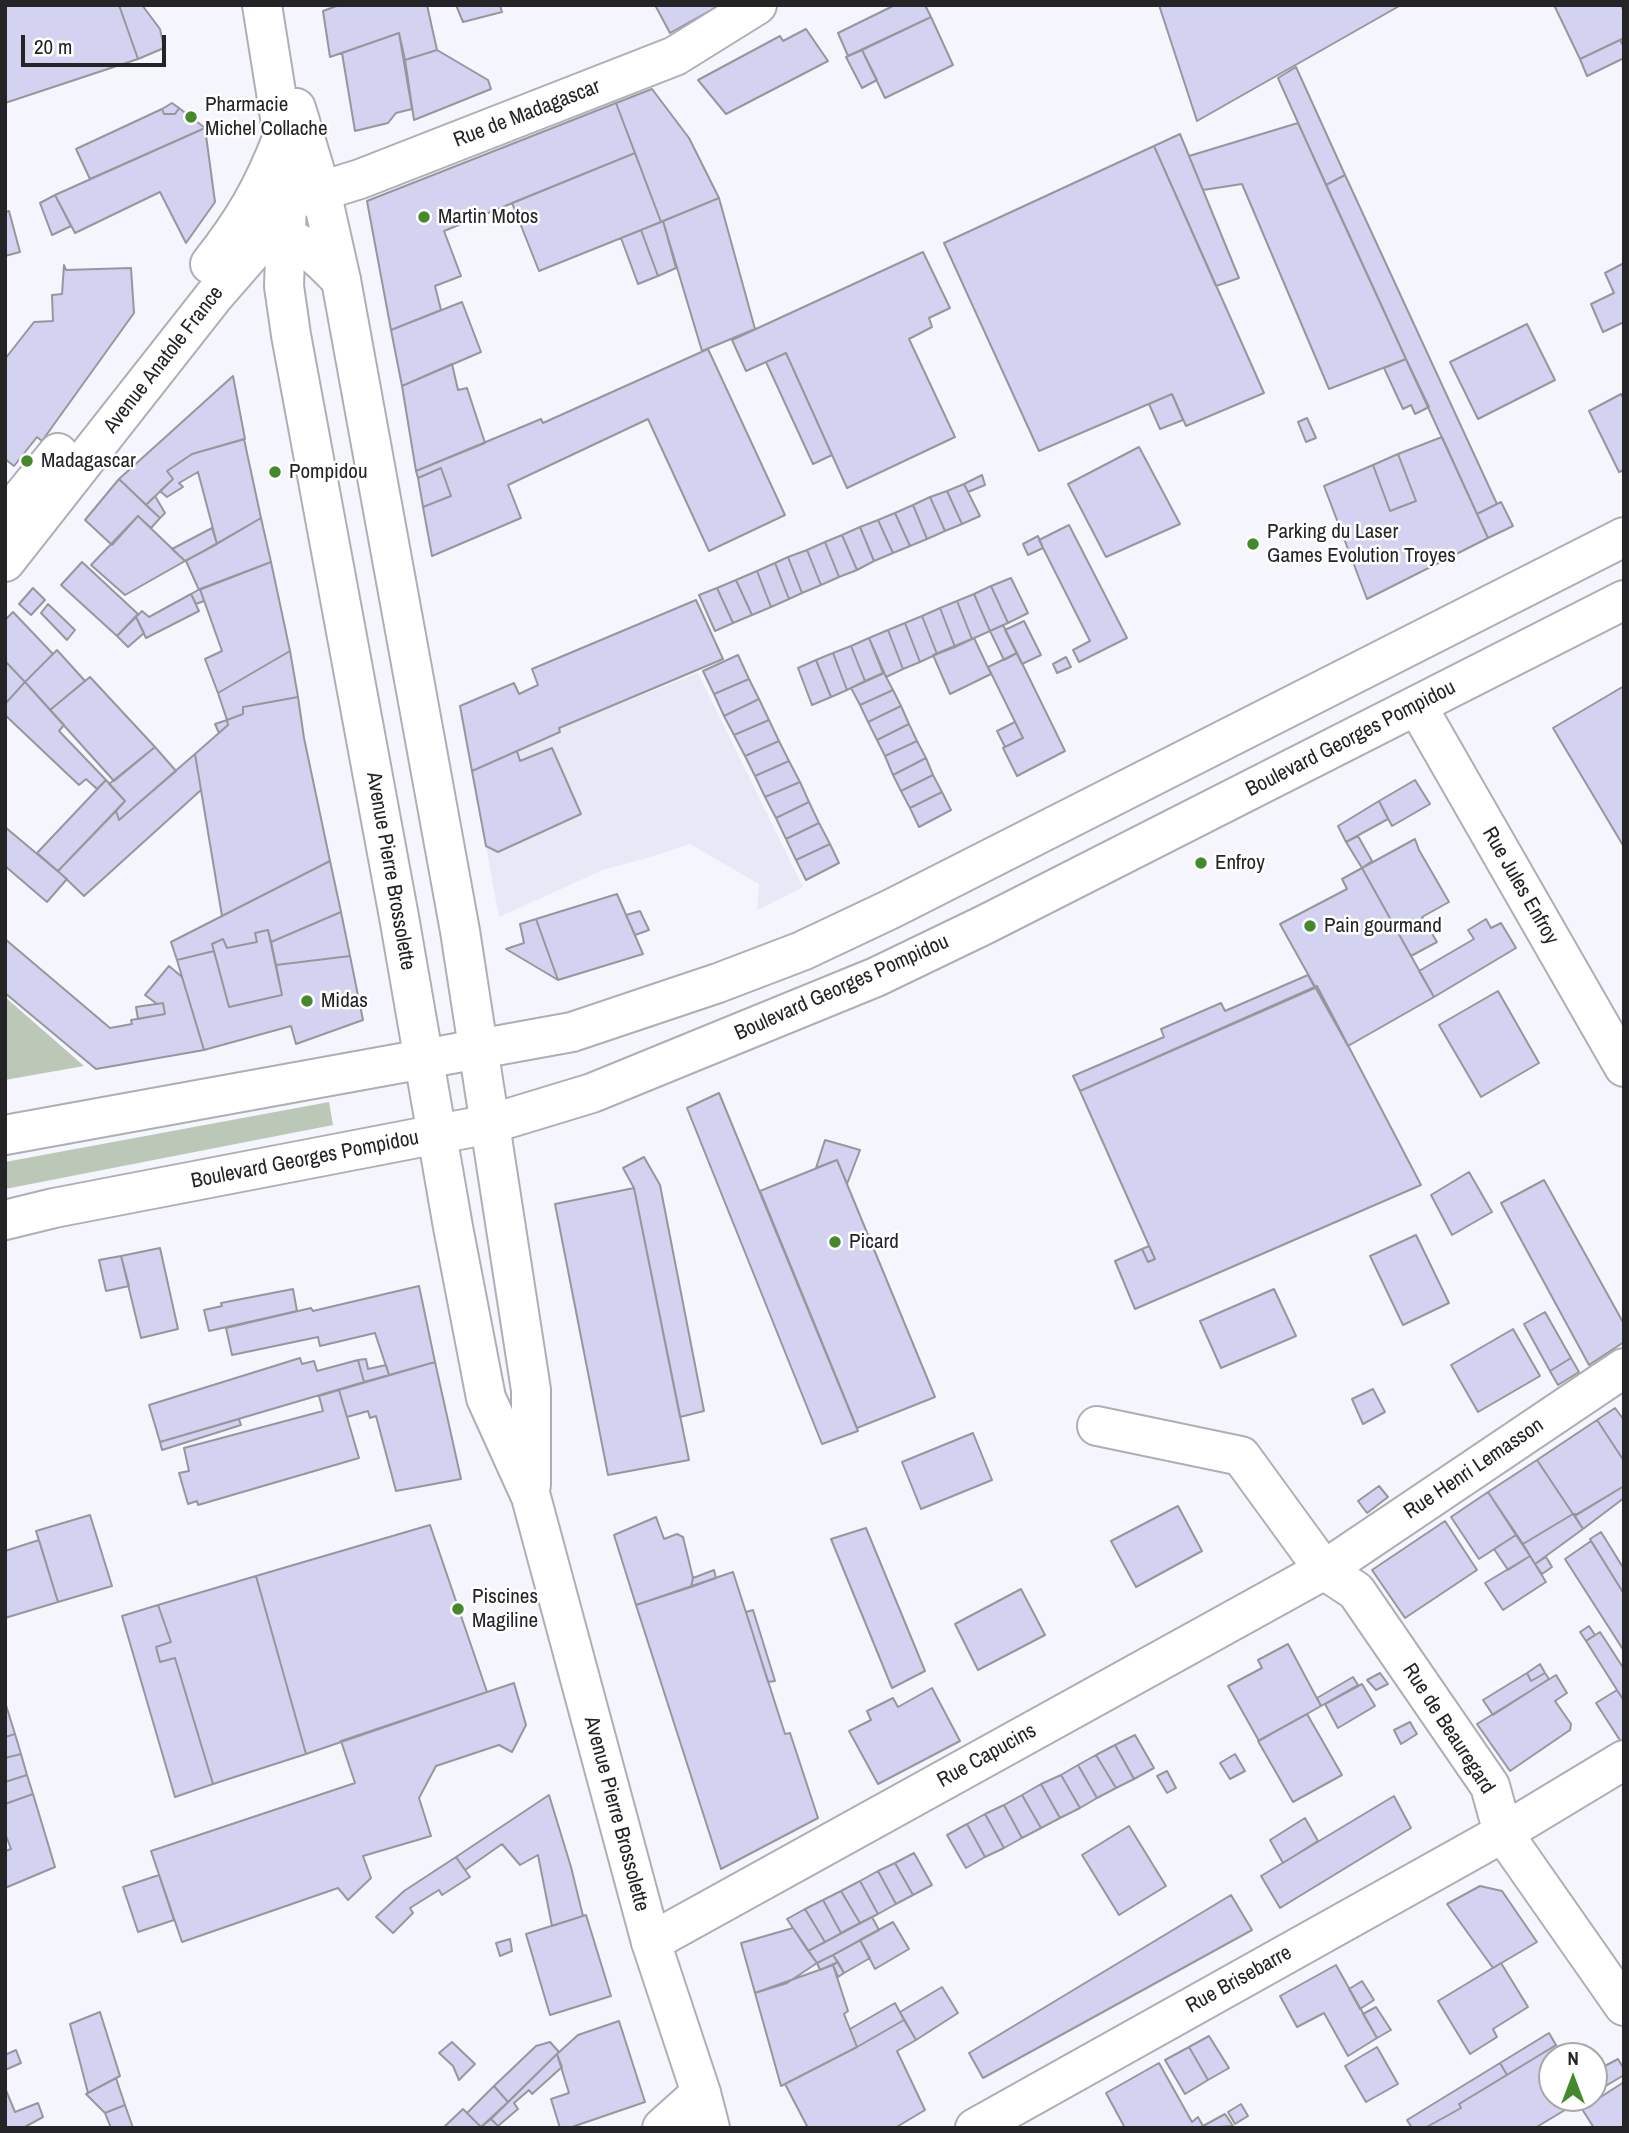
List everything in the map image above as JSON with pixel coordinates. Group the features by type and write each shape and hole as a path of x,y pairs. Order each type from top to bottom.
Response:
{"main road":[{"name":"Rue de Madagascar","path":"280,219 360,179 675,56 757,5"},
{"name":"Avenue Pierre Brossolette","path":"263,13 296,143 280,219 284,286 291,335 486,1398 531,1497 651,1942 705,2110"},
{"name":"Avenue Anatole France","path":"280,219 265,181 296,143"},
{"name":"Avenue Pierre Brossolette","path":"280,219 341,280 458,918 479,1048 531,1390 531,1497"},
{"name":"Avenue Anatole France","path":"5,518 280,219"},
{"name":"Avenue Anatole France","path":"5,562 214,296 280,219"},
{"path":"280,219 341,280"},
{"path":"5,1135 572,1032 718,983 802,951 891,909 1624,537"},
{"name":"Boulevard Georges Pompidou","path":"5,1220 54,1208 490,1124 592,1093 876,977 986,924 1624,600"},
{"name":"Rue Jules Enfroy","path":"1417,706 1624,1067"},
{"name":"Rue Henri Lemasson","path":"1324,1570 1624,1368"},
{"path":"1097,1426 1241,1456 1324,1570"},
{"name":"Rue de Beauregard","path":"1324,1570 1356,1591 1490,1786 1503,1833 1624,2006"},
{"name":"Rue Capucins","path":"651,1942 1324,1570"},
{"name":"Rue Brisebarre","path":"975,2128 1503,1833 1624,1760"},
{"path":"662,2128 705,2110"}],"shaded area":[{"path":"698,673 803,887 757,910 759,884 690,844 605,869 499,917 472,771 560,732 559,728"}],"green space":[{"path":"5,997 84,1066 5,1080"},
{"path":"329,1102 333,1125 5,1189 5,1162"}],"building":[{"path":"5,5 119,5 138,59 5,103"},
{"path":"119,5 142,5 160,29 164,48 138,59"},
{"path":"339,5 427,5 437,50 405,60 399,33 330,57 323,11"},
{"path":"456,5 500,5 502,12 463,22"},
{"path":"655,5 720,5 670,33"},
{"path":"895,5 925,5 931,17 848,56 838,33"},
{"path":"1159,5 1401,5 1197,121"},
{"path":"1554,5 1621,5 1624,12 1624,38 1580,59"},
{"path":"931,17 953,65 885,98 862,50"},
{"path":"806,29 828,61 726,114 698,80 780,36 783,41"},
{"path":"399,33 412,109 396,113 388,123 355,131 342,53"},
{"path":"1620,40 1624,47 1624,58 1587,76 1580,59"},
{"path":"437,50 488,80 491,89 414,120 405,60"},
{"path":"862,50 877,80 862,88 846,57"},
{"path":"1296,67 1345,175 1326,185 1278,78"},
{"path":"652,89 689,138 719,198 661,222 616,103"},
{"path":"172,103 179,108 175,114 164,114 162,109"},
{"name":"Martin Motos","path":"616,103 635,153 444,231 461,276 435,286 441,310 391,330 367,201"},
{"path":"179,108 205,128 90,179 76,149 162,109 164,114 175,114"},
{"path":"1298,123 1406,359 1329,389 1242,184 1203,190 1189,156"},
{"path":"205,128 215,202 186,243 160,192 75,233 55,195"},
{"path":"1180,134 1239,278 1216,286 1154,146"},
{"path":"1154,146 1264,393 1186,426 1172,394 1039,451 944,243"},
{"path":"635,153 661,222 539,271 512,203"},
{"path":"1345,175 1497,504 1477,514 1326,185"},
{"path":"55,195 71,226 52,235 40,203"},
{"path":"719,198 755,329 702,351 663,221"},
{"path":"9,211 20,252 5,256 5,212"},
{"path":"663,221 676,268 658,276 641,230"},
{"path":"641,230 658,276 638,284 621,238"},
{"path":"923,252 950,308 929,318 932,327 909,339 955,437 847,488 786,353 746,371 732,340"},
{"path":"1624,263 1624,322 1603,332 1591,304 1614,293 1605,273"},
{"path":"64,265 66,270 131,268 134,313 42,441 37,437 14,466 5,459 5,359 34,322 53,321 52,295 62,294"},
{"path":"462,302 481,352 402,386 391,330"},
{"path":"1527,324 1555,380 1478,419 1450,362"},
{"path":"708,349 785,515 709,551 648,419 508,485 521,518 432,556 423,507 451,496 441,468 418,478 416,471 541,419 543,423"},
{"path":"786,353 832,455 813,464 766,362"},
{"path":"1406,359 1429,407 1415,414 1411,405 1403,409 1384,368"},
{"path":"452,364 458,390 467,388 485,443 416,471 402,386"},
{"path":"233,376 245,439 192,454 167,471 173,479 146,505 119,479"},
{"path":"1172,394 1183,420 1160,429 1149,404"},
{"path":"1621,394 1624,399 1624,470 1619,472 1589,411"},
{"path":"1307,418 1316,438 1306,442 1298,422"},
{"path":"1442,437 1488,538 1367,599 1324,486 1373,465 1390,511 1416,501 1398,454"},
{"path":"244,439 261,518 217,544 198,472 179,483 183,487 167,497 160,491 173,479 167,471 192,454"},
{"path":"1139,447 1180,524 1106,557 1068,484"},
{"path":"1398,454 1416,501 1390,511 1373,465"},
{"path":"441,468 451,496 423,507 418,478"},
{"path":"982,475 985,485 968,492 964,484"},
{"path":"119,479 160,518 151,528 138,516 112,545 85,520"},
{"path":"964,484 980,516 962,524 947,491"},
{"path":"947,491 962,524 945,531 930,497"},
{"path":"155,496 165,513 160,518 146,505"},
{"path":"930,497 945,531 927,539 913,505"},
{"path":"1501,502 1513,526 1488,538 1477,514"},
{"path":"913,505 927,539 910,546 895,513"},
{"path":"895,513 910,546 893,553 878,520"},
{"path":"138,516 185,561 125,595 91,565"},
{"path":"261,518 271,562 199,590 186,561"},
{"path":"878,520 893,553 874,561 860,527"},
{"path":"1069,525 1127,638 1079,662 1073,650 1090,641 1039,540"},
{"path":"860,527 874,561 857,570 842,535"},
{"path":"212,528 217,544 185,561 172,549"},
{"path":"842,535 857,570 839,577 825,542"},
{"path":"1038,536 1043,548 1028,555 1023,544"},
{"path":"825,542 839,577 821,585 807,550"},
{"path":"807,550 821,585 802,593 788,557"},
{"path":"788,557 802,593 789,599 775,563"},
{"path":"82,562 138,614 117,636 61,585"},
{"path":"271,562 290,651 218,693 205,659 222,651 200,589"},
{"path":"775,563 789,599 771,607 757,571"},
{"path":"757,571 771,607 752,615 736,580"},
{"path":"1011,578 1028,613 1008,623 991,586"},
{"path":"736,580 752,615 733,623 717,588"},
{"path":"991,586 1008,623 990,631 974,594"},
{"path":"33,588 45,600 31,615 19,604"},
{"path":"717,588 733,623 715,631 699,595"},
{"path":"200,589 204,601 196,604 191,594"},
{"path":"191,594 199,611 146,638 136,617 142,611 149,617"},
{"path":"974,594 990,631 972,639 957,601"},
{"path":"696,600 723,659 559,728 560,732 472,771 460,706 514,683 519,694 538,685 532,669"},
{"path":"957,601 972,639 955,647 940,608"},
{"path":"48,604 75,630 67,640 41,613"},
{"path":"940,608 955,647 937,654 922,616"},
{"path":"13,612 53,654 25,682 5,661 5,620"},
{"path":"922,616 937,654 920,662 905,623"},
{"path":"136,617 144,633 128,647 117,636"},
{"path":"1024,621 1041,655 1022,664 1005,630"},
{"path":"905,623 920,662 903,669 888,630"},
{"path":"1003,625 1017,653 1004,660 990,631"},
{"path":"888,630 903,669 886,677 869,638"},
{"path":"869,638 883,673 865,681 851,646"},
{"path":"974,638 991,674 950,694 933,655"},
{"path":"851,646 865,681 847,690 833,653"},
{"path":"57,650 85,681 50,710 25,682"},
{"path":"290,651 298,697 243,707 243,714 227,720 218,693"},
{"path":"833,653 847,690 831,697 816,660"},
{"path":"1017,653 1065,751 1017,776 1003,748 1023,738 988,667"},
{"path":"738,655 749,679 714,694 703,671"},
{"path":"1066,657 1071,667 1057,673 1053,664"},
{"path":"816,660 831,697 812,705 798,668"},
{"path":"5,661 25,682 5,704"},
{"path":"884,673 893,690 860,705 851,688"},
{"path":"90,677 155,747 114,781 50,710"},
{"path":"749,679 759,699 724,716 714,694"},
{"path":"25,682 64,725 59,731 106,780 97,789 86,779 79,785 5,715 5,704"},
{"path":"1624,686 1624,847 1553,728"},
{"path":"893,690 901,706 868,722 860,705"},
{"path":"298,697 330,861 222,916 195,754 228,725 227,720 243,714 243,707"},
{"path":"759,699 769,720 734,735 724,716"},
{"path":"901,706 909,724 877,740 868,722"},
{"path":"227,720 228,725 219,733 215,724"},
{"path":"769,720 779,741 745,756 734,735"},
{"path":"1015,722 1023,738 1005,747 997,731"},
{"path":"909,724 917,741 885,756 877,740"},
{"path":"779,741 789,761 755,776 745,756"},
{"path":"917,741 926,758 893,775 885,756"},
{"path":"155,747 176,771 119,820 116,811 125,801 109,784"},
{"path":"552,748 581,814 498,852 486,846 472,771 517,751 520,761"},
{"path":"195,754 201,790 84,896 58,871 116,811 119,820"},
{"path":"926,758 933,775 901,791 893,775"},
{"path":"789,761 800,782 765,797 755,776"},
{"path":"933,775 942,792 910,808 901,791"},
{"path":"106,780 125,801 58,871 37,853"},
{"path":"1415,780 1430,804 1392,826 1379,801"},
{"path":"800,782 809,802 776,818 765,797"},
{"path":"942,792 951,810 919,827 910,808"},
{"path":"1379,801 1388,819 1346,842 1338,826"},
{"path":"809,802 819,823 786,839 776,818"},
{"path":"819,823 830,844 796,860 786,839"},
{"path":"5,827 67,879 47,902 5,866"},
{"path":"1358,836 1372,861 1362,868 1346,842"},
{"path":"1415,839 1449,902 1422,917 1437,942 1411,956 1362,868"},
{"path":"830,844 839,863 806,880 796,860"},
{"path":"330,861 341,912 271,942 268,930 255,933 257,942 227,948 223,939 212,944 214,951 177,960 171,942"},
{"path":"1362,868 1434,997 1348,1046 1280,924 1347,889 1342,879"},
{"path":"617,894 643,954 558,980 536,919"},
{"path":"640,911 649,930 635,935 626,915"},
{"path":"341,912 350,956 276,965 271,942"},
{"path":"536,919 558,980 506,949 524,943 520,924"},
{"path":"1486,919 1491,928 1501,923 1516,948 1434,997 1419,971 1474,939 1468,930"},
{"path":"268,930 282,995 229,1007 212,944 223,939 227,948 257,942 255,933"},
{"path":"5,939 110,1028 132,1024 131,1020 165,1014 163,1003 157,1004 145,995 169,966 182,977 204,1050 96,1069 5,993"},
{"name":"Midas","path":"214,951 229,1007 282,995 276,965 350,956 363,1020 296,1044 291,1026 204,1050 177,960"},
{"path":"1308,975 1315,988 1080,1091 1073,1076 1164,1037 1161,1029 1221,1003 1225,1011"},
{"path":"1317,986 1421,1185 1135,1309 1115,1261 1142,1249 1148,1262 1155,1259 1080,1091"},
{"path":"1498,991 1539,1063 1481,1097 1439,1025"},
{"path":"163,1003 165,1014 138,1019 136,1007"},
{"path":"719,1093 858,1431 822,1444 687,1108"},
{"path":"825,1140 860,1150 847,1184 837,1160 816,1168"},
{"path":"644,1157 660,1185 704,1411 680,1417 634,1188 623,1168"},
{"path":"837,1160 935,1397 857,1428 760,1191"},
{"path":"1469,1172 1492,1212 1452,1235 1431,1195"},
{"path":"1544,1180 1624,1324 1624,1342 1589,1365 1501,1203"},
{"path":"634,1188 689,1460 608,1475 555,1204"},
{"path":"1416,1235 1449,1303 1403,1325 1370,1256"},
{"path":"1149,1246 1155,1259 1148,1262 1142,1249"},
{"path":"160,1248 178,1329 141,1338 121,1256"},
{"path":"121,1256 129,1286 106,1291 99,1260"},
{"path":"419,1286 435,1362 389,1375 375,1333 320,1346 318,1337 232,1355 226,1328"},
{"path":"293,1289 297,1311 209,1331 204,1310 222,1306 221,1303"},
{"path":"1274,1289 1296,1336 1221,1368 1200,1321"},
{"path":"1545,1312 1571,1358 1550,1371 1524,1324"},
{"path":"1513,1329 1540,1376 1478,1412 1451,1365"},
{"path":"300,1358 302,1364 314,1361 317,1371 358,1360 364,1382 160,1442 149,1405"},
{"path":"1571,1358 1579,1372 1558,1385 1550,1371"},
{"path":"366,1359 368,1369 386,1365 389,1375 364,1382 358,1360"},
{"path":"435,1362 461,1479 396,1491 376,1416 370,1418 368,1411 347,1417 339,1390"},
{"path":"1373,1389 1385,1412 1363,1424 1352,1399"},
{"path":"339,1390 359,1458 198,1505 197,1501 188,1504 179,1473 189,1471 184,1448 323,1411 319,1396"},
{"path":"1615,1408 1624,1420 1624,1461 1597,1420"},
{"path":"239,1419 241,1425 162,1450 160,1442"},
{"path":"1597,1420 1624,1461 1624,1486 1573,1514 1537,1460"},
{"path":"973,1433 992,1480 921,1509 902,1462"},
{"path":"1537,1460 1573,1514 1523,1544 1488,1492"},
{"path":"1379,1486 1388,1497 1367,1513 1358,1501"},
{"path":"1624,1486 1624,1498 1583,1529 1575,1516"},
{"path":"1488,1492 1516,1535 1479,1559 1451,1517"},
{"path":"1178,1506 1202,1551 1136,1587 1111,1541"},
{"path":"1573,1514 1583,1529 1535,1564 1523,1544"},
{"path":"90,1515 112,1586 58,1602 36,1531"},
{"path":"656,1517 664,1539 677,1534 683,1537 693,1578 691,1587 636,1605 614,1535"},
{"path":"1445,1521 1477,1570 1405,1618 1372,1570"},
{"path":"430,1525 487,1692 306,1754 256,1576"},
{"path":"866,1528 925,1671 892,1688 831,1539"},
{"path":"1601,1532 1624,1569 1624,1594 1590,1539"},
{"path":"1516,1535 1530,1556 1508,1570 1494,1549"},
{"path":"39,1540 58,1602 5,1618 5,1551"},
{"path":"1591,1541 1624,1594 1624,1651 1565,1559"},
{"path":"1530,1556 1546,1582 1503,1610 1485,1583"},
{"path":"1546,1557 1552,1567 1542,1574 1535,1564"},
{"path":"714,1570 716,1578 691,1587 693,1578"},
{"path":"733,1572 785,1734 790,1733 818,1818 721,1869 636,1605"},
{"path":"256,1576 306,1754 213,1784 175,1658 160,1662 156,1647 171,1642 158,1605"},
{"path":"1021,1589 1045,1635 978,1670 955,1624"},
{"path":"158,1605 171,1642 156,1647 160,1662 175,1658 213,1784 175,1797 122,1616"},
{"path":"753,1610 775,1681 768,1682 746,1612"},
{"path":"1589,1626 1595,1635 1586,1641 1580,1632"},
{"path":"1600,1632 1624,1669 1624,1701 1586,1641"},
{"path":"1288,1644 1321,1706 1259,1741 1228,1686 1262,1668 1258,1660"},
{"path":"1540,1664 1545,1673 1531,1681 1527,1673"},
{"path":"1380,1673 1388,1684 1376,1690 1367,1680"},
{"path":"1527,1673 1531,1681 1545,1673 1549,1679 1493,1715 1483,1700"},
{"path":"1556,1675 1567,1693 1555,1701 1571,1724 1570,1730 1510,1771 1477,1724"},
{"path":"1353,1677 1358,1685 1321,1706 1317,1698"},
{"path":"514,1683 526,1725 512,1752 499,1745 436,1766 419,1798 431,1836 363,1856 371,1878 348,1900 338,1888 182,1942 151,1851 355,1783 341,1741"},
{"path":"1362,1684 1375,1706 1338,1728 1325,1704"},
{"path":"932,1688 960,1741 878,1784 849,1731 871,1720 867,1711 893,1698 898,1707"},
{"path":"1617,1690 1624,1701 1623,1745 1596,1703"},
{"path":"5,1702 15,1734 5,1737"},
{"path":"1307,1714 1342,1775 1293,1802 1258,1741"},
{"path":"1410,1722 1417,1734 1401,1744 1394,1730"},
{"path":"15,1734 21,1754 5,1758 5,1737"},
{"path":"1135,1735 1154,1768 1134,1779 1115,1745"},
{"path":"1115,1745 1134,1779 1116,1788 1096,1755"},
{"path":"21,1754 27,1775 5,1782 5,1758"},
{"path":"1235,1754 1245,1771 1230,1779 1220,1763"},
{"path":"1096,1755 1116,1788 1097,1798 1078,1765"},
{"path":"1078,1765 1097,1798 1080,1808 1061,1775"},
{"path":"1167,1771 1176,1788 1167,1793 1157,1776"},
{"path":"27,1775 33,1794 5,1804 5,1782"},
{"path":"1061,1775 1080,1808 1060,1818 1041,1784"},
{"path":"1041,1784 1060,1818 1041,1828 1022,1795"},
{"path":"33,1794 55,1867 5,1888 5,1851 11,1849 5,1833 5,1804"},
{"path":"549,1795 583,1916 552,1926 538,1855 520,1865 502,1844 465,1870 456,1857"},
{"path":"1022,1795 1041,1828 1022,1838 1004,1805"},
{"path":"1394,1796 1411,1828 1280,1908 1261,1876"},
{"path":"1004,1805 1022,1838 1004,1848 985,1814"},
{"path":"985,1814 1004,1848 985,1857 967,1824"},
{"path":"1305,1818 1318,1841 1283,1863 1270,1840"},
{"path":"967,1824 985,1857 966,1868 947,1835"},
{"path":"1129,1826 1166,1886 1119,1915 1082,1855"},
{"path":"914,1853 932,1885 913,1895 895,1863"},
{"path":"456,1857 470,1877 442,1895 439,1890 410,1908 413,1913 393,1933 376,1917 404,1891"},
{"path":"895,1863 913,1895 896,1904 878,1871"},
{"path":"878,1871 896,1904 878,1914 860,1881"},
{"path":"159,1875 174,1920 138,1932 123,1887"},
{"path":"860,1881 878,1914 860,1923 841,1891"},
{"path":"1480,1886 1502,1891 1537,1942 1493,1968 1447,1904"},
{"path":"841,1891 860,1923 841,1933 823,1900"},
{"path":"1231,1895 1252,1930 983,2078 969,2053"},
{"path":"823,1900 841,1933 825,1942 805,1909"},
{"path":"805,1909 825,1942 808,1951 787,1919"},
{"path":"586,1915 611,1996 550,2015 526,1934"},
{"path":"872,1917 879,1930 833,1955 817,1963 808,1951"},
{"path":"893,1922 909,1949 875,1969 860,1940"},
{"path":"793,1928 817,1963 787,1983 755,1993 741,1943"},
{"path":"510,1939 512,1951 500,1956 496,1943"},
{"path":"860,1940 870,1958 844,1973 833,1955"},
{"path":"833,1955 838,1962 820,1970 817,1963"},
{"path":"838,1962 844,1973 838,1977 833,1965"},
{"path":"1501,1963 1528,2007 1493,2029 1497,2037 1470,2054 1438,2001"},
{"path":"833,1965 848,2011 844,2014 857,2047 781,2086 755,1993"},
{"path":"1336,1965 1377,2038 1348,2056 1324,2013 1297,2027 1280,1996"},
{"path":"1362,1981 1374,2000 1360,2009 1349,1989"},
{"path":"942,1987 958,2013 916,2040 900,2012"},
{"path":"895,2003 904,2020 857,2047 850,2029"},
{"path":"1376,2007 1391,2030 1377,2038 1363,2014"},
{"path":"100,2012 120,2076 88,2093 70,2024"},
{"path":"904,2020 916,2040 897,2051 925,2110 895,2128 808,2128 785,2084"},
{"path":"619,2021 645,2102 569,2128 560,2128 551,2099 569,2093 557,2054 578,2035"},
{"path":"1549,2033 1554,2042 1538,2042 1538,2056 1507,2075 1500,2063"},
{"path":"1209,2036 1229,2068 1208,2080 1189,2047"},
{"path":"452,2042 475,2064 459,2080 453,2066 439,2053"},
{"path":"550,2042 559,2052 508,2102 494,2086 536,2046"},
{"path":"1189,2047 1208,2080 1185,2094 1165,2060"},
{"path":"1377,2047 1398,2084 1366,2102 1345,2066"},
{"path":"16,2050 21,2063 5,2070 5,2055"},
{"path":"557,2054 562,2067 532,2094 529,2090 514,2103 518,2109 498,2126 491,2119"},
{"path":"1538,2056 1538,2112 1562,2112 1535,2128 1425,2128 1461,2108 1459,2104"},
{"path":"1618,2059 1624,2069 1624,2075 1608,2085 1608,2064"},
{"path":"1159,2063 1192,2122 1198,2117 1204,2128 1125,2128 1106,2093"},
{"path":"1500,2063 1507,2075 1459,2104 1461,2108 1425,2128 1412,2128 1407,2120"},
{"path":"116,2078 125,2105 105,2113 86,2094"},
{"path":"1624,2082 1624,2128 1594,2128 1584,2112 1608,2112 1608,2092"},
{"path":"494,2086 508,2102 481,2127 467,2113"},
{"path":"5,2088 15,2112 38,2103 43,2117 23,2128 5,2128"},
{"path":"1241,2104 1248,2116 1235,2124 1228,2112"},
{"path":"125,2105 133,2128 111,2128 105,2113"},
{"path":"463,2109 481,2127 443,2128"},
{"path":"1225,2114 1233,2126 1204,2128 1203,2126"},
{"path":"491,2119 500,2128 480,2128 481,2127"}],"place":[{"name":"Pharmacie Michel Collache","path":"191,117"},
{"name":"Martin Motos","path":"424,217"},
{"name":"Madagascar","path":"27,461"},
{"name":"Pompidou","path":"275,472"},
{"name":"Parking du Laser Games Evolution Troyes","path":"1253,544"},
{"name":"Enfroy","path":"1201,863"},
{"name":"Pain gourmand","path":"1310,926"},
{"name":"Midas","path":"307,1001"},
{"name":"Picard","path":"835,1242"},
{"name":"Piscines Magiline","path":"458,1609"}]}
